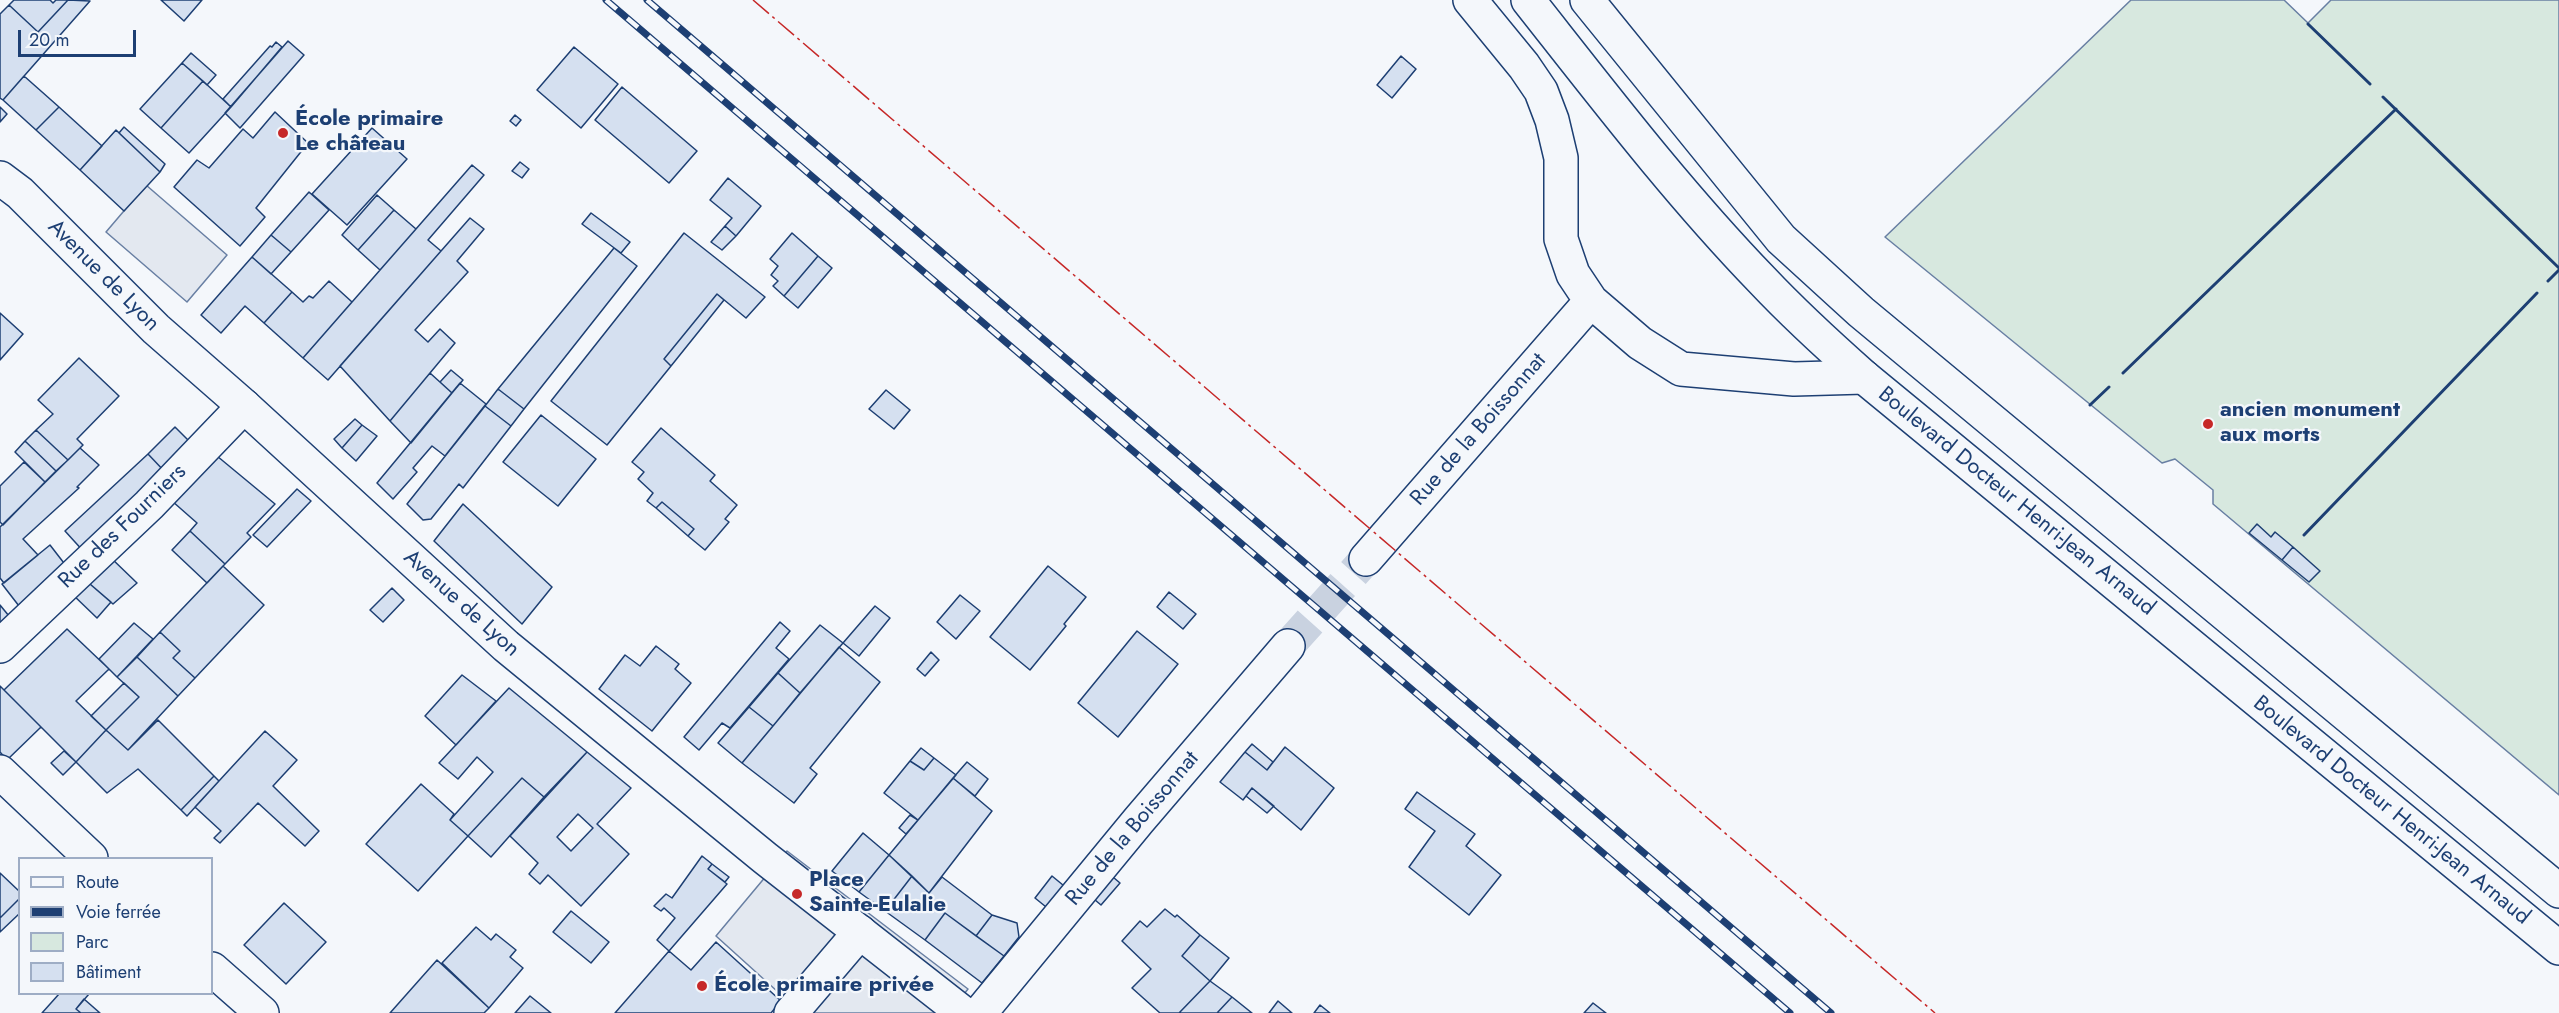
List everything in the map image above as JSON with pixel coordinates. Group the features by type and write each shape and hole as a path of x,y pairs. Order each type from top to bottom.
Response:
{"main road":[{"path":"1470,0 1541,91 1552,120 1561,158 1561,239 1573,274 1591,301 1640,344 1681,369 1794,379 1864,377"},
{"name":"Boulevard Docteur Henri-Jean Arnaud","path":"1528,0 1710,223 1762,280 1864,377 2559,948"},
{"name":"Boulevard Docteur Henri-Jean Arnaud","path":"1587,0 1781,239 1861,312 2559,891"},
{"name":"Avenue de Lyon","path":"0,178 20,193 156,329 244,406 506,646 765,858 956,1007"},
{"name":"Rue de la Boissonnat","path":"1366,559 1591,301"},
{"name":"Rue des Fourniers","path":"0,646 149,505 244,406"},
{"name":"Rue de la Boissonnat","path":"980,1013 1139,820 1288,646"},
{"path":"0,774 90,857"},
{"path":"791,1013 860,932"},
{"path":"213,970 262,1013"}],"green space":[{"path":"2131,0 2284,0 2308,23 2331,0 2559,0 2559,795 2213,504 2213,490 2175,459 2162,463 1885,237"}],"shaded area":[{"path":"146,185 227,255 187,302 106,232"},
{"name":"Place Sainte-Eulalie","path":"787,851 968,989 949,1013 797,1013 799,1011 716,936"}],"building":[{"path":"14,0 50,0 53,3 56,0 68,0 38,32 9,5"},
{"path":"68,0 90,1 3,100 0,98 0,14 9,5 38,32"},
{"path":"161,0 202,0 184,21"},
{"path":"288,41 304,55 240,128 225,113"},
{"path":"276,42 282,47 231,107 223,99"},
{"path":"574,47 618,84 581,128 537,90"},
{"path":"191,53 216,75 207,85 182,63"},
{"path":"1401,56 1416,69 1392,98 1377,85"},
{"path":"182,63 203,81 161,128 140,109"},
{"path":"24,76 59,107 36,130 3,100"},
{"path":"203,81 231,107 189,153 161,128"},
{"path":"622,87 697,151 669,183 595,120"},
{"path":"0,107 7,114 0,122"},
{"path":"59,107 102,146 80,170 36,130"},
{"path":"275,112 308,143 256,208 265,217 240,246 174,187 197,160 209,168 243,129 253,138"},
{"path":"515,115 521,120 516,126 510,121"},
{"path":"124,127 165,164 160,172 119,133"},
{"path":"372,128 407,159 347,225 312,194"},
{"path":"116,130 160,172 124,211 80,170"},
{"path":"520,162 529,169 522,178 512,171"},
{"path":"472,165 484,175 428,240 441,251 328,380 303,358"},
{"path":"728,178 761,206 736,236 725,226 732,218 710,200"},
{"path":"309,192 329,210 291,252 271,235"},
{"path":"377,195 394,210 358,250 342,235"},
{"path":"394,210 416,229 380,270 358,250"},
{"path":"591,213 630,242 621,253 582,224"},
{"path":"470,218 484,229 457,261 468,272 415,330 428,342 440,329 455,343 390,421 340,366"},
{"path":"725,226 736,236 722,250 711,242"},
{"path":"684,233 765,297 746,318 717,294 664,359 671,366 607,445 551,401"},
{"path":"792,233 818,256 784,296 773,286 778,281 771,275 778,266 770,259"},
{"path":"271,235 291,252 271,274 252,257"},
{"path":"614,248 637,266 524,409 498,389"},
{"path":"818,256 832,268 798,308 784,296"},
{"path":"252,257 292,292 264,323 245,306 221,333 201,315"},
{"path":"329,281 352,302 303,358 264,323 292,292 303,302 309,296 313,298"},
{"path":"717,294 724,300 671,366 664,359"},
{"path":"0,313 23,334 0,360"},
{"path":"79,358 119,396 77,439 83,445 68,460 36,430 53,414 38,400"},
{"path":"451,370 463,380 452,393 440,382"},
{"path":"430,373 452,393 411,443 390,421"},
{"path":"460,383 486,404 445,456 432,446 413,468 417,472 393,499 377,483"},
{"path":"498,389 524,409 511,426 485,406"},
{"path":"886,390 910,410 894,429 869,409"},
{"path":"485,406 511,426 463,488 459,484 431,519 423,520 407,504"},
{"path":"541,415 596,459 558,506 503,462"},
{"path":"355,419 362,425 342,448 334,439"},
{"path":"362,425 377,436 356,461 342,448"},
{"path":"175,427 194,446 166,473 148,454"},
{"path":"661,428 715,475 710,481 737,505 725,519 729,522 705,550 688,536 694,529 662,502 656,508 647,501 653,493 638,479 644,472 632,462"},
{"path":"36,430 68,460 56,471 25,441"},
{"path":"25,441 56,471 45,482 15,452"},
{"path":"80,448 99,465 77,487 79,488 23,539 38,555 4,583 0,578 0,527"},
{"path":"148,454 166,473 85,553 65,531"},
{"path":"217,456 275,504 247,533 251,537 225,564 190,531 197,523 172,501"},
{"path":"24,462 45,482 3,525 0,522 0,486"},
{"path":"297,489 311,501 267,547 253,535"},
{"path":"662,502 694,529 688,536 656,508"},
{"path":"463,504 552,587 522,624 434,541"},
{"path":"2257,524 2271,537 2275,532 2293,547 2282,560 2249,533"},
{"path":"190,531 225,564 207,583 172,550"},
{"path":"50,545 67,567 19,606 2,584"},
{"path":"2293,547 2320,571 2309,582 2282,560"},
{"path":"109,556 137,583 113,604 83,578"},
{"path":"223,566 264,605 195,678 173,658 180,651 160,632"},
{"path":"1048,566 1086,597 1030,670 990,637"},
{"path":"83,578 111,602 97,618 70,592"},
{"path":"392,588 404,600 383,622 370,610"},
{"path":"1169,592 1196,614 1183,629 1157,607"},
{"path":"960,595 980,611 956,639 937,622"},
{"path":"0,605 9,616 0,625"},
{"path":"875,606 890,618 859,656 843,643"},
{"path":"780,622 790,631 776,648 789,659 730,728 722,723 699,750 684,737"},
{"path":"134,623 153,639 117,677 99,659"},
{"path":"820,625 843,643 800,693 778,673"},
{"path":"67,629 109,669 76,701 106,730 76,762 4,690"},
{"path":"1137,631 1178,664 1118,737 1078,703"},
{"path":"160,632 180,651 173,658 195,678 178,696 137,657"},
{"path":"656,646 679,664 675,669 691,683 652,731 599,689 625,655 640,666"},
{"path":"839,647 880,682 810,768 817,774 794,803 742,763"},
{"path":"931,652 939,660 925,676 917,669"},
{"path":"137,657 178,696 128,750 106,730 139,697 117,677"},
{"path":"778,673 800,693 773,726 749,707"},
{"path":"462,675 496,701 456,745 425,716"},
{"path":"124,683 139,697 106,730 91,716"},
{"path":"0,686 41,727 7,760 0,752"},
{"path":"509,688 587,752 544,797 522,778 468,836 450,820 493,772 477,757 458,779 439,763"},
{"path":"749,707 773,726 742,763 718,743"},
{"path":"158,720 214,776 181,810 138,769 107,793 76,762 106,730 128,750"},
{"path":"265,731 297,760 273,786 319,831 305,846 258,803 220,843 214,838 221,831 195,807"},
{"path":"1252,744 1273,762 1267,770 1245,752"},
{"path":"1285,747 1334,788 1301,830 1252,788 1243,800 1220,782 1245,752 1267,770"},
{"path":"921,748 934,758 924,770 910,761"},
{"path":"64,751 76,762 63,775 51,763"},
{"path":"587,752 631,788 597,824 629,854 581,906 548,875 540,884 529,874 538,863 510,836","holes":["578,814 593,828 571,851 557,837"]},
{"path":"934,758 956,775 918,820 884,793 910,761 924,770"},
{"path":"967,762 988,779 975,796 953,778"},
{"path":"214,776 219,781 187,816 181,810"},
{"path":"522,778 544,797 491,857 468,836"},
{"path":"953,778 992,811 929,893 889,855"},
{"path":"421,784 454,814 450,820 468,836 418,891 366,844"},
{"path":"1252,788 1274,806 1267,813 1246,796"},
{"path":"1417,792 1475,834 1466,846 1501,875 1469,915 1409,867 1435,831 1405,809"},
{"path":"910,815 918,820 906,834 899,828"},
{"path":"863,833 889,855 859,892 832,871"},
{"path":"889,855 912,876 885,911 859,892"},
{"path":"702,856 712,864 708,869 727,884 669,951 657,940 675,918 664,908 661,911 654,906 666,894 672,898"},
{"path":"712,864 729,877 725,882 708,869"},
{"path":"1107,872 1120,883 1101,905 1088,894"},
{"path":"0,873 18,890 18,900 0,918"},
{"path":"912,876 929,893 942,877 992,915 976,936 945,913 925,940 885,911"},
{"path":"1052,876 1069,890 1051,911 1035,898"},
{"path":"18,900 18,915 0,932 0,918"},
{"path":"284,903 326,942 286,984 244,945"},
{"path":"1165,909 1175,917 1177,915 1200,935 1182,956 1210,981 1179,1013 1160,1013 1132,988 1151,969 1122,941 1140,921 1147,927"},
{"path":"571,911 609,942 591,963 553,932"},
{"path":"945,913 1004,956 982,983 925,940"},
{"path":"992,915 1017,923 1019,937 1004,956 976,936"},
{"path":"476,927 491,940 496,934 516,950 510,957 523,968 489,1008 442,963"},
{"path":"1200,935 1229,958 1210,981 1182,956"},
{"name":"École primaire privée","path":"716,942 781,1001 771,1013 615,1013 669,951 691,970"},
{"path":"437,960 489,1008 484,1013 390,1013"},
{"path":"1210,981 1232,997 1217,1013 1179,1013"},
{"path":"58,995 88,995 76,1009 81,1013 42,1013"},
{"path":"530,996 551,1013 515,1013"},
{"path":"1232,997 1252,1013 1217,1013"},
{"path":"84,999 100,1013 81,1013 76,1009"},
{"path":"1278,1001 1292,1013 1269,1013"},
{"path":"1593,1003 1606,1013 1584,1013"},
{"path":"1320,1005 1330,1013 1314,1013"}],"tunnel":[{"path":"1288,646 1366,559"}],"railway":[{"path":"606,0 1790,1013"},
{"path":"647,0 1831,1013"}],"wall":[{"path":"2308,24 2370,84"},
{"path":"2383,97 2559,268"},
{"path":"2123,373 2396,109"},
{"path":"2548,281 2559,270"},
{"path":"2304,535 2537,293"},
{"path":"2090,405 2109,387"}],"power":[{"path":"753,0 1935,1013"}],"place":[{"name":"École primaire Le château","path":"283,133"},
{"name":"ancien monument aux morts","path":"2208,424"},
{"name":"Place Sainte-Eulalie","path":"797,894"},
{"name":"École primaire privée","path":"702,986"}]}
